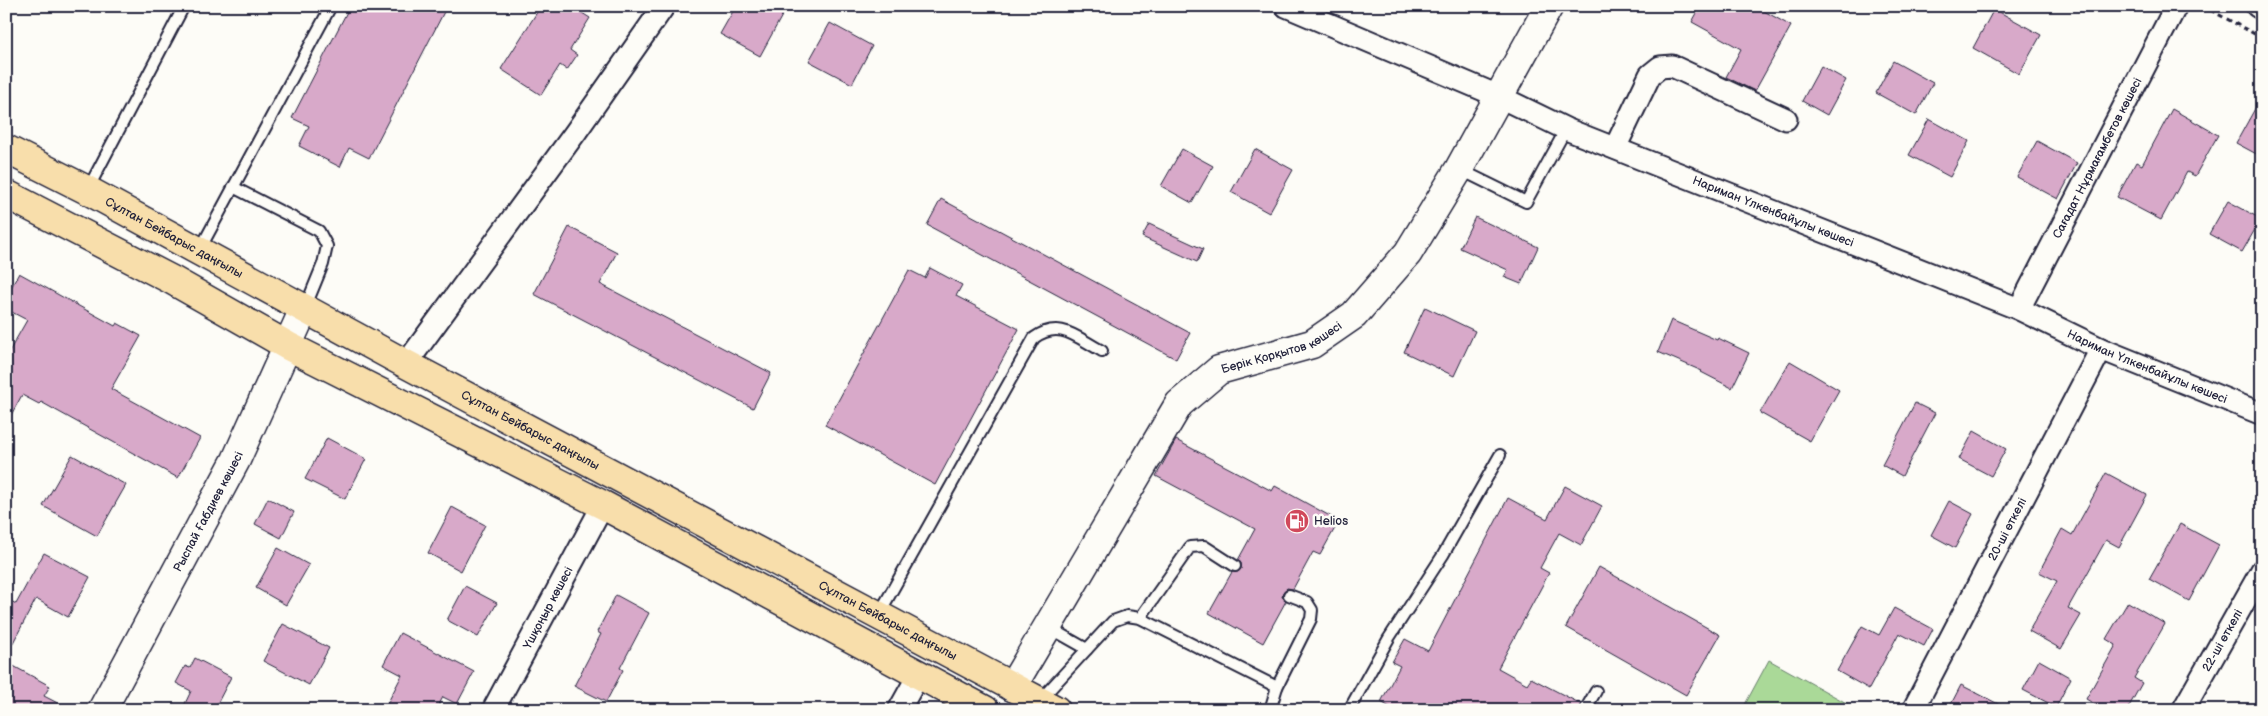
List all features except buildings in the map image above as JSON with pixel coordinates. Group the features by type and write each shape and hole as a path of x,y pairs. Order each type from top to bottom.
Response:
{"main road":[{"name":"Сұлтан Бейбарыс даңғылы","path":"6,149 87,190 406,364 1048,705"},
{"path":"6,194 172,280 288,346 604,505 985,710"}],"street":[{"path":"406,364 664,6"},
{"name":"Нариман Үлкенбайұлы көшесі","path":"1286,6 1498,96 1566,129 2019,309 2101,349 2262,414"},
{"name":"Берік Қорқытов көшесі","path":"1012,687 1179,404 1219,370 1312,344 1354,315 1408,252 1459,169 1548,6"},
{"name":"Сағадат Нұрмағамбетов көшесі","path":"2019,309 2176,6"},
{"path":"2257,6 2262,9"},
{"path":"1615,148 1650,75 1660,67 1672,66 1786,119"},
{"name":"Рыспай Ғабдиев көшесі","path":"102,710 236,460 304,309"},
{"name":"20-ші өткелі","path":"1912,710 2101,349"},
{"name":"Үшқоңыр көшесі","path":"493,710 604,505"},
{"name":"22-ші өткелі","path":"2184,710 2262,570"},
{"path":"899,710 919,674"}],"lane":[{"path":"87,190 184,6"},
{"path":"198,252 331,6"},
{"path":"1459,169 1526,202 1566,129"},
{"path":"233,187 319,231 327,246 323,264 304,309"},
{"path":"878,614 1034,338 1045,330 1061,329 1102,351"},
{"path":"1349,710 1389,638 1443,555 1500,454"},
{"path":"1140,618 1190,546 1204,546 1236,566"},
{"path":"1270,710 1277,687 1310,619 1312,610 1307,602 1289,595"},
{"path":"1048,705 1087,649 1113,621 1126,616 1140,618 1277,687"},
{"path":"1047,626 1087,649"},
{"path":"1585,710 1596,691"}],"path":[{"path":"2203,6 2262,38"}],"green space":[{"path":"1769,660 1859,710 1742,710"}],"place":[{"name":"Helios","path":"1297,521"}]}
